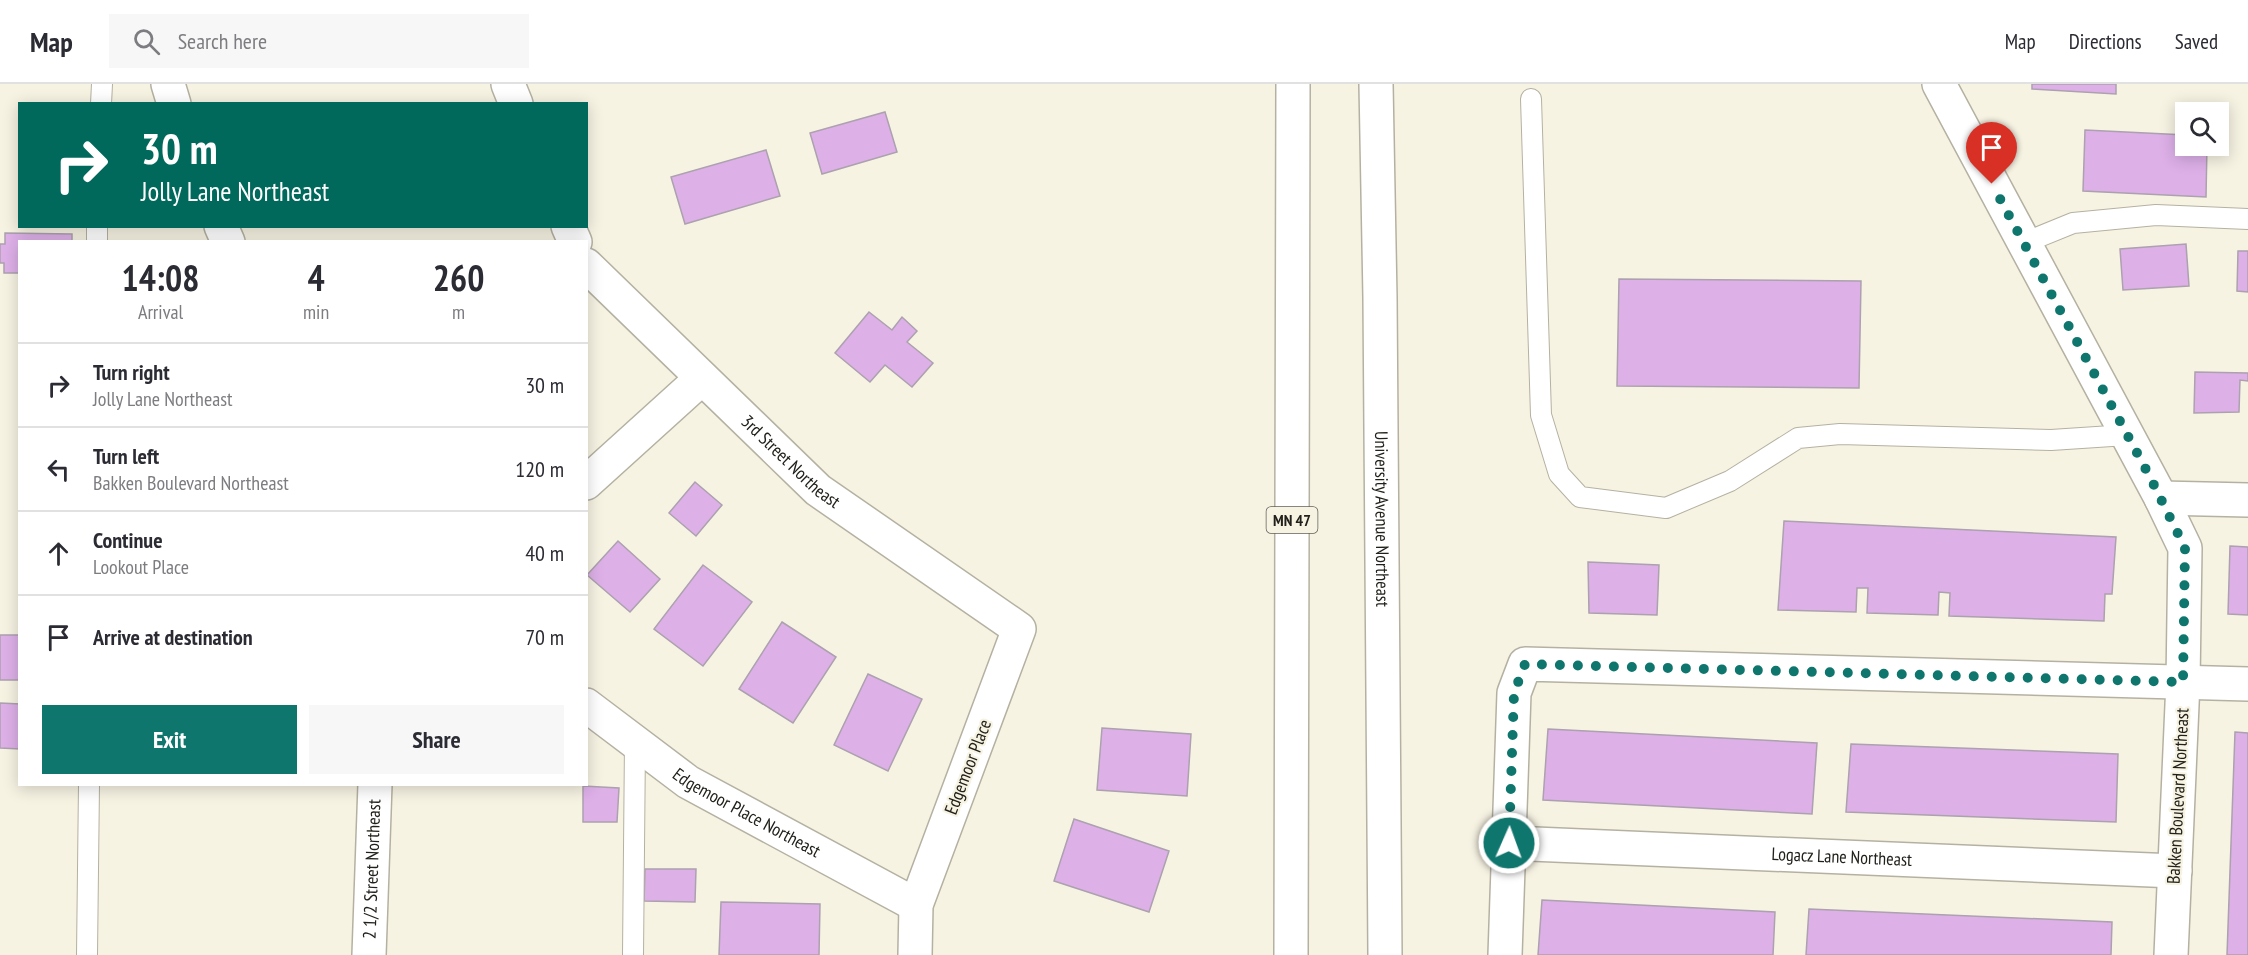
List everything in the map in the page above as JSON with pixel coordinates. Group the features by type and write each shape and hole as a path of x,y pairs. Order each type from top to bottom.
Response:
{"street":[{"path":"168,84 173,102"},
{"path":"508,84 515,102"},
{"name":"MN 47","path":"1291,955 1293,84"},
{"name":"University Avenue Northeast","path":"1376,84 1385,955"},
{"name":"Bakken Boulevard Northeast","path":"1939,84 2161,498 2185,548 2183,682 2171,955"},
{"name":"3rd Street Northeast","path":"588,267 818,490 1019,629"},
{"path":"588,481 702,378"},
{"path":"2161,498 2248,500"},
{"name":"Edgemoor Place","path":"916,905 1019,629"},
{"path":"1505,955 1514,693 1525,664 2248,684"},
{"name":"Edgemoor Place Northeast","path":"588,707 688,782 916,905"},
{"name":"2 1/2 Street Northeast","path":"369,955 375,786"},
{"name":"Logacz Lane Northeast","path":"1509,843 2175,871"},
{"path":"915,955 916,905"}],"lane":[{"path":"101,102 102,84"},
{"path":"1531,99 1541,415 1559,474 1580,496 1666,508 1730,481 1798,438 1840,434 2051,440 2127,435"},
{"path":"2025,243 2073,223 2156,215 2248,219"},
{"path":"633,955 635,742"},
{"path":"87,955 89,786"}],"building":[{"path":"2032,84 2116,84 2116,94 2032,89"},
{"path":"885,112 897,152 822,174 810,133"},
{"path":"2085,130 2175,134 2175,156 2207,156 2206,197 2083,191"},
{"path":"766,150 780,196 685,224 671,177"},
{"path":"5,233 72,234 72,240 18,240 18,273 4,273 4,263 0,263 0,244 5,244"},
{"path":"2186,244 2189,286 2123,290 2120,249"},
{"path":"2238,251 2248,251 2248,292 2237,291"},
{"path":"1619,279 1861,281 1859,388 1617,386"},
{"path":"869,312 892,330 902,317 917,331 907,342 933,363 912,387 885,365 870,382 835,353"},
{"path":"2195,372 2248,373 2248,381 2240,380 2239,412 2194,413"},
{"path":"695,482 722,505 696,536 669,513"},
{"path":"1784,521 2116,537 2112,594 2105,594 2104,621 1949,616 1950,593 1939,592 1938,615 1867,613 1868,588 1857,588 1856,612 1778,610"},
{"path":"618,541 660,579 630,612 588,574"},
{"path":"2230,546 2248,547 2248,615 2228,614"},
{"path":"1588,562 1659,565 1657,615 1589,613"},
{"path":"703,565 752,602 703,666 654,629"},
{"path":"782,622 836,657 793,723 739,689"},
{"path":"0,635 18,635 18,680 0,680"},
{"path":"868,674 922,699 888,771 834,745"},
{"path":"0,703 18,704 18,749 0,748"},
{"path":"1102,728 1191,734 1187,796 1097,790"},
{"path":"1548,729 1817,743 1812,814 1543,800"},
{"path":"2235,732 2248,733 2248,955 2227,955"},
{"path":"1851,744 2118,754 2116,822 1846,812"},
{"path":"583,786 619,788 617,822 583,822"},
{"path":"1074,819 1169,851 1149,912 1054,881"},
{"path":"645,869 696,869 695,902 644,901"},
{"path":"1542,900 1775,912 1773,955 1538,955"},
{"path":"721,902 820,904 819,955 719,955"},
{"path":"1809,909 2112,922 2111,955 1806,955"}],"route":[{"path":"1509,843 1514,693 1525,664 2183,682 2185,548 2150,477 1992,184"}]}
